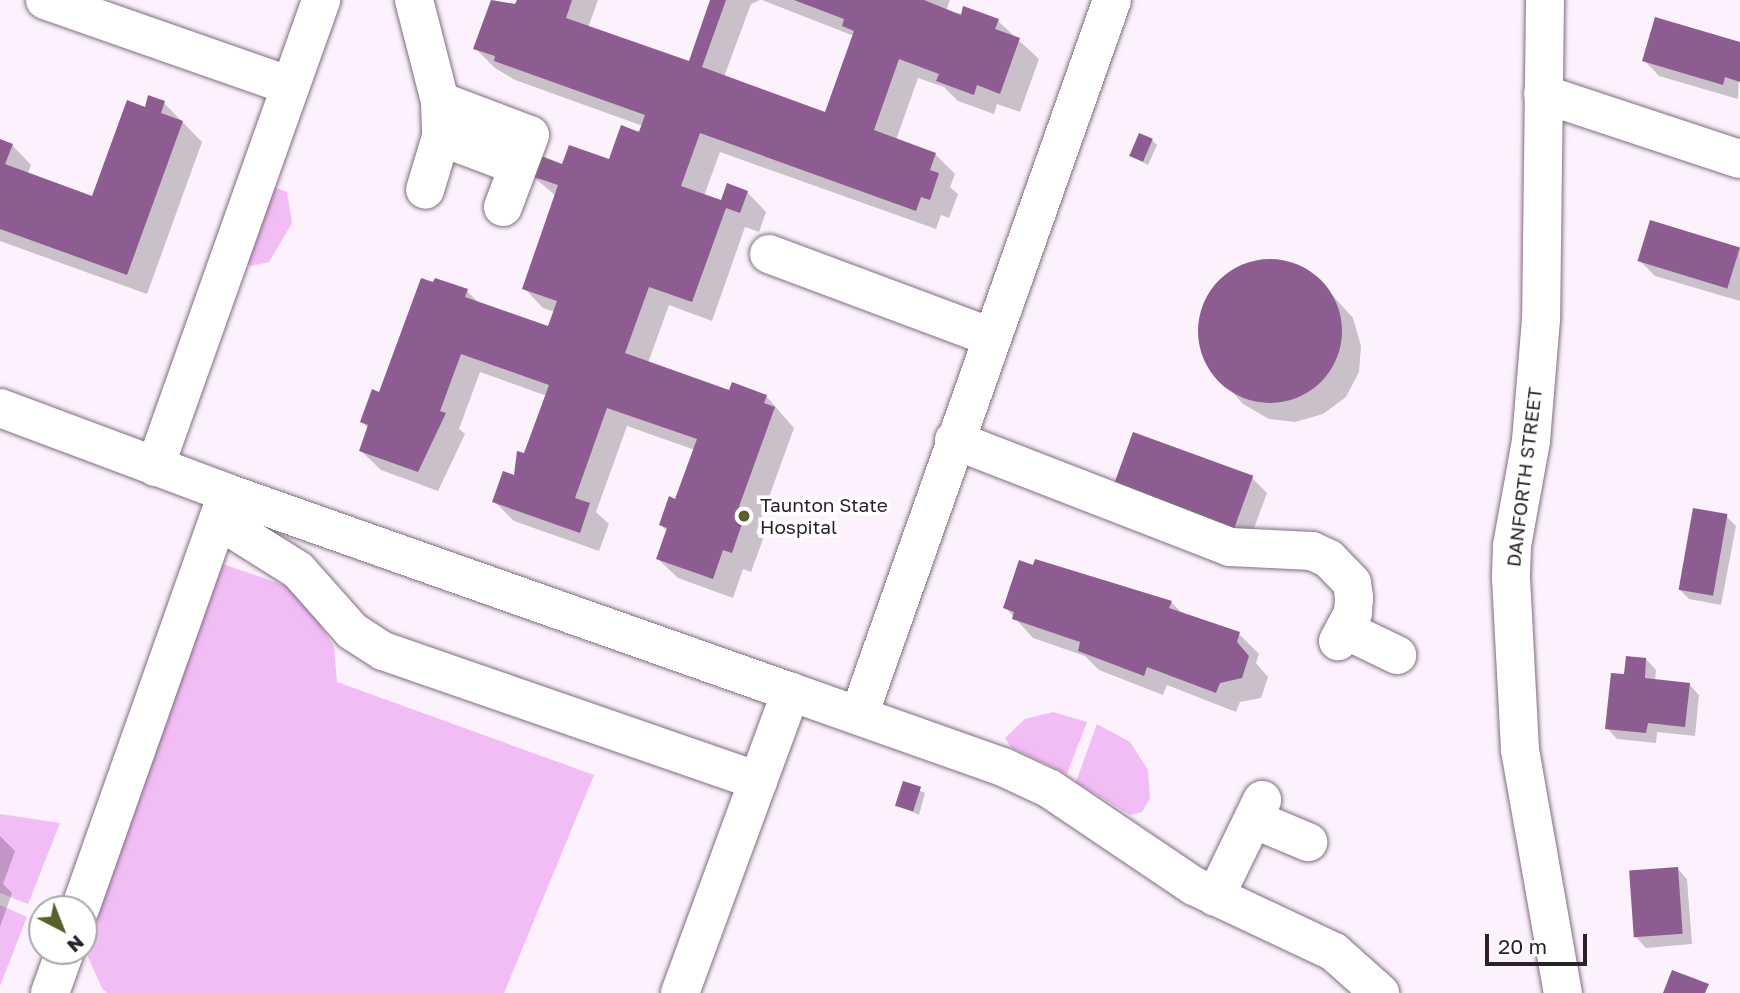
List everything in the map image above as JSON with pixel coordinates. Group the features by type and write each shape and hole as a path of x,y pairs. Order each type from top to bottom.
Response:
{"street":[{"path":"45,0 290,86"},
{"path":"155,467 321,0"},
{"path":"414,0 440,119 425,190"},
{"path":"859,715 954,440 1112,0"},
{"name":"DANFORTH STREET","path":"1545,0 1541,319 1531,441 1512,546 1512,610 1520,750 1563,993"},
{"path":"1543,94 1740,159"},
{"path":"440,119 518,166 503,206"},
{"path":"769,254 991,337"},
{"path":"0,408 155,467 223,507 298,570 352,631 383,651 758,782"},
{"path":"954,440 1230,547 1312,551 1329,559 1352,583 1353,613 1342,636 1397,655"},
{"path":"223,507 859,715 1050,789 1215,897 1335,952 1380,993"},
{"path":"85,895 223,507"},
{"path":"680,993 791,692"},
{"path":"1215,897 1258,809 1308,842"}],"shaded area":[{"path":"274,187 287,192 292,223 269,262 250,266 247,261"},
{"path":"223,564 286,586 305,600 334,647 337,682 594,775 504,993 107,993 92,965 98,965 98,909"},
{"path":"1053,712 1087,722 1067,774 1011,747 1005,738 1025,719"},
{"path":"1097,724 1130,742 1148,770 1150,798 1142,812 1130,815 1076,782"},
{"path":"0,814 60,823 32,895 28,895 28,904 0,893"},
{"path":"0,905 27,917 0,986"}],"building":[{"path":"491,0 515,4 517,0 572,0 566,18 689,61 710,0 726,0 702,67 825,112 854,31 842,26 844,19 794,0 924,0 961,15 963,6 999,19 995,29 1020,38 1000,94 977,85 974,95 936,81 939,74 899,59 874,130 936,153 930,170 939,173 930,200 921,197 916,211 700,133 681,186 721,200 727,183 748,191 740,213 726,208 692,302 649,287 625,353 729,390 732,382 767,395 764,403 775,407 736,515 744,518 732,553 723,550 713,579 656,559 667,528 659,525 669,496 675,499 697,439 607,408 575,498 590,503 580,533 492,502 503,471 514,475 517,451 524,453 549,385 461,354 440,411 446,413 418,472 359,451 368,425 360,422 372,389 379,392 421,278 433,282 435,278 468,289 465,297 548,326 557,301 522,289 558,185 528,175 536,154 562,164 569,145 609,159 621,125 639,132 645,115 494,61 495,56 473,49"},
{"path":"1655,17 1740,42 1740,82 1725,77 1723,85 1642,61"},
{"path":"148,95 165,101 161,113 183,121 127,275 0,229 0,139 13,144 5,164 92,196 127,100 145,107"},
{"path":"1139,133 1153,139 1143,162 1129,156"},
{"path":"1650,220 1740,247 1727,289 1637,261"},
{"path":"1270,259 1298,264 1321,280 1337,303 1342,331 1337,359 1321,382 1298,398 1270,403 1242,398 1219,382 1203,359 1198,331 1203,303 1219,280 1242,264"},
{"path":"1133,432 1253,476 1232,533 1112,489"},
{"path":"1693,508 1727,514 1713,596 1679,590"},
{"path":"1035,559 1172,601 1169,608 1240,632 1237,642 1249,656 1242,678 1220,683 1216,693 1147,667 1144,676 1078,651 1080,642 1012,619 1014,612 1003,608 1019,560 1033,565"},
{"path":"1626,656 1646,658 1645,678 1690,683 1685,727 1648,723 1646,733 1605,729 1611,673 1624,674"},
{"path":"903,781 921,787 913,812 895,806"},
{"path":"1678,867 1683,934 1634,937 1629,870"},
{"path":"1672,970 1709,984 1705,993 1663,993"}],"place":[{"name":"Taunton State Hospital","path":"744,516"}]}
